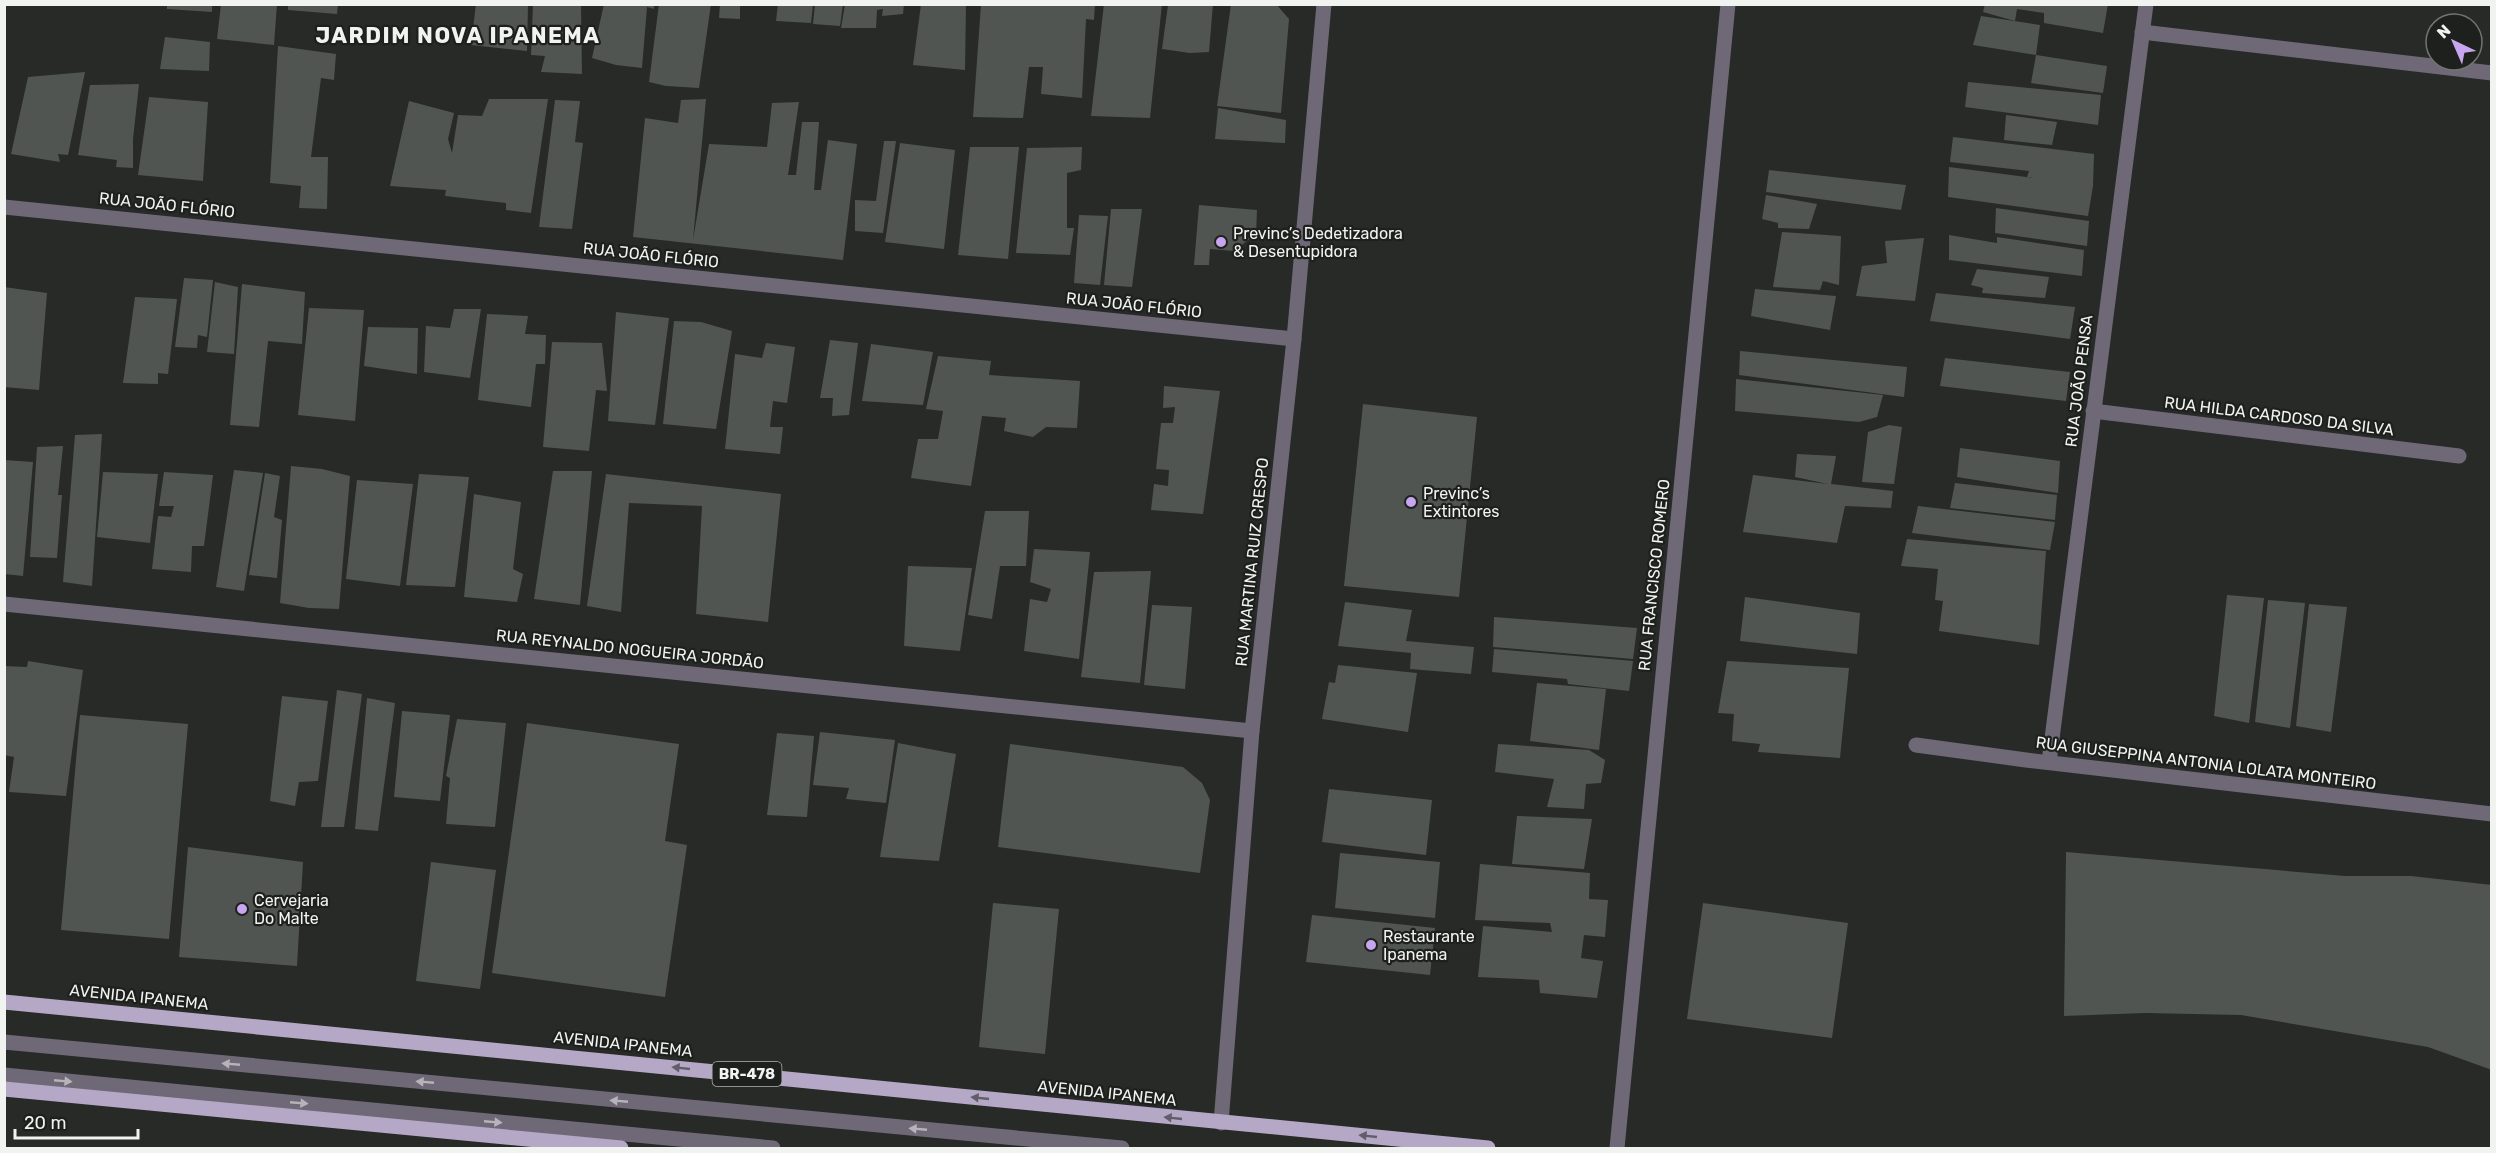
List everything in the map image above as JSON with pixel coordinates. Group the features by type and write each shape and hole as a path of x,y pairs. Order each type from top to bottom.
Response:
{"main road":[{"name":"AVENIDA IPANEMA","path":"4,1002 1221,1123 1296,1128 1488,1149"},
{"path":"4,1089 621,1149"}],"street":[{"name":"RUA MARTINA RUIZ CRESPO","path":"1221,1123 1252,731 1294,339 1324,4"},
{"name":"RUA FRANCISCO ROMERO","path":"1617,1149 1728,4"},
{"name":"RUA JOÃO PENSA","path":"2049,762 2146,4"},
{"path":"2142,32 2492,73"},
{"name":"RUA JOÃO FLÓRIO","path":"4,207 1294,339"},
{"name":"RUA HILDA CARDOSO DA SILVA","path":"2093,411 2459,456"},
{"name":"RUA REYNALDO NOGUEIRA JORDÃO","path":"4,604 1252,731"},
{"name":"RUA GIUSEPPINA ANTONIA LOLATA MONTEIRO","path":"1916,745 2492,814"},
{"path":"4,1042 1122,1149"},
{"path":"4,1075 773,1149"}],"building":[{"path":"167,4 212,4 212,12 167,9"},
{"path":"221,4 277,4 274,45 217,39"},
{"path":"288,4 338,4 337,14 288,10"},
{"path":"476,4 528,4 527,51 471,45"},
{"path":"533,4 581,4 582,74 541,72 545,56 531,55"},
{"path":"604,4 654,4 654,9 647,7 642,68 616,65 592,58"},
{"path":"659,4 711,4 699,88 666,86 649,82"},
{"path":"720,4 740,4 740,19 719,18"},
{"path":"778,4 813,4 811,23 776,21"},
{"path":"815,4 843,4 840,26 813,24"},
{"path":"845,4 904,4 903,14 882,16 883,9 877,10 876,28 841,28"},
{"path":"921,4 966,4 965,70 913,65"},
{"path":"981,4 1095,4 1094,20 1086,19 1082,98 1041,94 1043,67 1029,67 1023,118 973,117"},
{"path":"1104,4 1162,4 1150,118 1091,116"},
{"path":"1213,4 1209,52 1190,53 1162,49 1168,5"},
{"path":"1231,4 1276,4 1289,19 1281,113 1217,106"},
{"path":"1985,4 2108,4 2103,33 2044,23 2044,13 2017,9 2015,21 1983,12"},
{"path":"1981,16 2040,25 2036,55 1973,45"},
{"path":"165,37 210,42 209,71 160,69"},
{"path":"278,46 336,54 334,80 321,78 311,157 328,157 327,209 299,208 301,186 270,183"},
{"path":"2036,55 2107,66 2103,93 2031,83"},
{"path":"85,72 68,155 58,154 60,162 11,154 28,77"},
{"path":"1968,82 2101,95 2098,125 1965,107"},
{"path":"139,84 133,139 133,168 116,167 117,160 78,155 90,85"},
{"path":"149,97 208,102 203,181 138,175"},
{"path":"489,99 548,99 531,213 506,210 506,203 445,196 446,190 390,186 409,101 454,113 448,139 452,153 458,115 482,116"},
{"path":"706,99 693,240 709,144 767,147 772,103 799,102 788,175 796,175 802,122 819,122 814,190 821,190 828,140 857,144 843,260 633,237 645,118 678,123 681,100"},
{"path":"555,100 580,101 575,142 583,143 572,229 539,227"},
{"path":"1218,108 1286,120 1285,143 1215,139"},
{"path":"2006,115 2057,122 2052,145 2004,140"},
{"path":"1953,137 2094,154 2093,186 2088,216 1948,197 1949,167 2049,180 2027,177 2029,171 1950,162"},
{"path":"884,141 896,141 883,233 855,231 855,200 876,201"},
{"path":"900,143 955,150 944,249 885,242"},
{"path":"970,147 1019,147 1008,259 958,255"},
{"path":"1082,147 1081,170 1067,173 1067,228 1074,228 1070,255 1016,253 1027,148"},
{"path":"1769,170 1906,185 1901,210 1766,192"},
{"path":"1766,195 1817,204 1809,229 1778,228 1778,223 1762,219"},
{"name":"Previnc’s Dedetizadora & Desentupidora","path":"1199,205 1257,210 1256,234 1234,251 1210,249 1209,265 1194,265"},
{"path":"1996,208 2089,221 2087,246 1995,233"},
{"path":"1111,209 1142,209 1132,287 1104,285"},
{"path":"1079,215 1108,216 1100,285 1074,283"},
{"path":"1782,232 1841,236 1839,285 1823,281 1820,290 1773,287"},
{"path":"1949,235 1997,243 1997,237 2084,250 2082,276 1949,260"},
{"path":"1924,238 1915,301 1856,296 1862,266 1887,263 1885,241"},
{"path":"1977,269 2049,277 2045,298 1982,293 1983,288 1971,285"},
{"path":"184,278 213,280 207,337 198,335 197,348 175,347"},
{"path":"215,282 238,287 234,354 207,352"},
{"path":"242,284 305,292 302,344 268,341 259,427 230,425"},
{"path":"4,287 47,293 39,390 4,387"},
{"path":"1755,289 1836,296 1830,330 1751,316"},
{"path":"1936,293 2075,307 2070,339 1930,321"},
{"path":"135,297 177,299 168,374 158,373 158,384 123,383"},
{"path":"309,308 364,310 355,421 298,415"},
{"path":"454,309 481,309 470,378 424,372 426,326 450,328"},
{"path":"616,312 669,318 655,425 608,421"},
{"path":"487,314 528,316 525,334 546,335 545,364 536,364 531,407 478,400"},
{"path":"674,321 701,322 732,331 716,429 663,424"},
{"path":"368,327 418,328 417,374 364,366"},
{"path":"830,340 858,343 849,415 832,416 833,398 820,398"},
{"path":"552,342 602,343 607,391 596,390 589,451 543,447"},
{"path":"766,343 795,347 787,403 773,401 770,427 783,427 780,454 725,449 735,354 762,358"},
{"path":"871,344 933,352 923,405 862,401"},
{"path":"1740,351 1907,367 1904,397 1739,375"},
{"path":"938,356 991,361 989,375 1080,381 1077,428 1046,427 1033,437 1004,431 1006,418 982,416 971,486 911,478 918,439 938,439 943,411 926,409"},
{"path":"1945,358 2070,372 2066,401 1940,386"},
{"path":"1736,379 1883,395 1877,417 1859,422 1735,411"},
{"path":"1164,386 1220,391 1203,514 1151,510 1154,484 1168,486 1169,470 1156,469 1161,423 1173,423 1175,407 1163,408"},
{"name":"Previnc’s Extintores","path":"1363,404 1477,417 1459,597 1344,586"},
{"path":"1889,425 1902,427 1894,484 1862,482 1868,432"},
{"path":"102,434 92,586 63,582 75,435"},
{"path":"63,446 58,495 62,495 57,558 30,557 37,447"},
{"path":"1960,448 2060,461 2058,493 1957,477"},
{"path":"1797,454 1836,456 1831,484 1893,491 1891,508 1845,506 1837,543 1743,532 1753,475 1828,484 1795,477"},
{"path":"4,460 33,462 23,576 4,574"},
{"path":"291,466 322,469 350,476 339,609 309,608 280,603"},
{"path":"234,470 263,473 244,591 216,587"},
{"path":"553,471 592,471 580,605 534,599"},
{"path":"103,472 158,474 150,543 97,537"},
{"path":"164,472 213,475 204,546 192,546 191,572 152,569 158,516 171,517 174,506 159,506"},
{"path":"265,473 280,476 274,517 282,520 277,578 249,575"},
{"path":"419,474 469,477 455,587 406,585"},
{"path":"606,474 781,494 768,622 696,614 702,506 629,503 621,612 587,606"},
{"path":"357,480 413,484 400,586 346,579"},
{"path":"1955,483 2057,495 2055,520 1950,508"},
{"path":"474,494 521,502 513,569 523,574 517,602 464,597"},
{"path":"1918,506 2055,522 2050,550 1912,533"},
{"path":"985,511 1029,511 1026,566 1000,566 992,619 968,615"},
{"path":"1907,539 2046,551 2039,645 1939,631 1943,601 1935,600 1938,569 1901,566"},
{"path":"1034,549 1090,552 1079,659 1024,651 1030,599 1047,602 1051,589 1030,582"},
{"path":"908,566 972,568 960,651 904,646"},
{"path":"1151,571 1140,683 1081,677 1094,572"},
{"path":"2227,595 2264,598 2249,723 2214,716"},
{"path":"1745,597 1860,613 1857,654 1740,641"},
{"path":"2268,600 2305,603 2290,728 2255,722"},
{"path":"1345,602 1412,610 1406,641 1474,647 1471,674 1410,669 1411,653 1338,646"},
{"path":"2309,604 2347,607 2331,732 2296,726"},
{"path":"1152,605 1192,607 1185,689 1144,685"},
{"path":"1494,617 1637,628 1633,659 1493,647"},
{"path":"1494,649 1633,661 1629,691 1568,684 1567,679 1492,672"},
{"path":"28,661 83,670 66,796 9,792 14,757 4,755 4,666 27,667"},
{"path":"1727,661 1849,668 1840,758 1758,752 1760,744 1732,741 1734,714 1718,713"},
{"path":"1338,665 1417,673 1408,732 1322,719 1329,682 1335,683"},
{"path":"1537,683 1606,689 1599,750 1530,741"},
{"path":"337,690 362,694 344,827 321,827"},
{"path":"282,696 328,701 318,781 299,782 295,806 270,801"},
{"path":"367,698 395,703 378,831 355,829"},
{"path":"402,711 450,715 440,801 394,797"},
{"path":"80,715 188,724 169,939 61,930"},
{"path":"457,719 506,723 495,827 446,824 450,778 446,776"},
{"path":"527,723 679,744 665,841 687,845 665,997 492,973"},
{"path":"820,732 895,740 886,803 846,799 849,788 813,785"},
{"path":"777,733 814,736 807,817 767,815"},
{"path":"898,743 956,754 939,861 880,857"},
{"path":"1010,744 1183,767 1202,783 1210,800 1200,873 998,847"},
{"path":"1498,744 1589,750 1605,760 1601,783 1586,784 1584,809 1547,807 1554,779 1495,772"},
{"path":"1329,789 1432,800 1426,855 1322,842"},
{"path":"1517,816 1592,819 1584,869 1512,864"},
{"name":"Cervejaria Do Malte","path":"188,847 303,862 297,966 179,957"},
{"path":"2066,852 2345,876 2411,876 2492,885 2492,1070 2428,1047 2241,1015 2145,1013 2064,1016"},
{"path":"1340,853 1440,862 1435,918 1335,908"},
{"path":"431,862 496,870 480,989 416,981"},
{"path":"1480,864 1590,873 1589,899 1608,900 1605,937 1584,935 1581,958 1603,961 1597,998 1540,993 1539,980 1478,977 1483,926 1552,932 1550,923 1475,920"},
{"path":"993,903 1059,909 1045,1054 979,1047"},
{"path":"1703,903 1848,923 1832,1038 1687,1019"},
{"name":"Restaurante Ipanema","path":"1312,915 1435,928 1430,975 1306,962"}],"place":[{"name":"Previnc’s Dedetizadora & Desentupidora","path":"1221,242"},
{"name":"Previnc’s Extintores","path":"1411,502"},
{"name":"Cervejaria Do Malte","path":"242,909"},
{"name":"Restaurante Ipanema","path":"1371,945"}],"district":[{"name":"JARDIM NOVA IPANEMA","path":"458,35"}]}
